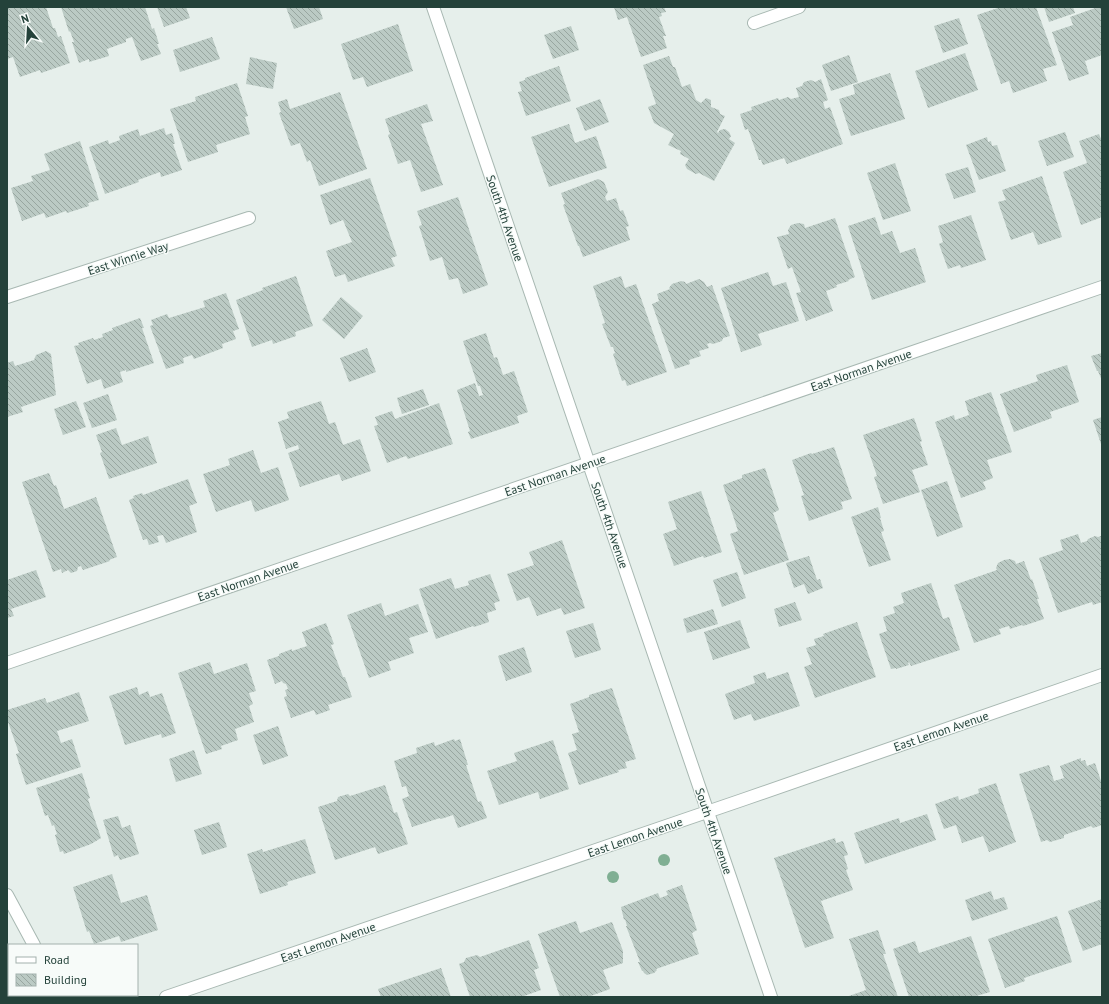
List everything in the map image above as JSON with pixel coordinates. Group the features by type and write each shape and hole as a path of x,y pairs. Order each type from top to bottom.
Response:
{"street":[{"name":"South 4th Avenue","path":"432,7 771,997"},
{"path":"754,22 799,7"},
{"name":"East Winnie Way","path":"7,297 249,218"},
{"name":"East Norman Avenue","path":"7,663 1102,286"},
{"name":"East Lemon Avenue","path":"166,997 707,812 1102,674"},
{"path":"7,895 33,944"}],"building":[{"path":"7,7 46,7 53,28 55,28 58,37 61,36 70,63 41,73 40,70 20,77 13,57 7,59"},
{"path":"61,7 145,7 152,29 154,28 159,44 157,44 161,54 141,61 132,37 126,39 126,42 107,49 109,56 89,62 89,59 79,63 72,42 74,42 70,31 69,32"},
{"path":"157,7 186,7 190,18 164,27"},
{"path":"286,7 319,7 323,19 294,29"},
{"path":"614,7 664,7 666,12 661,13 662,16 659,17 666,36 663,36 667,48 641,57 627,17 618,20"},
{"path":"1001,7 1036,7 1057,65 1043,69 1047,81 1013,93 1009,81 1001,84 977,15"},
{"path":"1044,7 1073,7 1075,13 1049,22"},
{"path":"1102,7 1102,55 1085,61 1089,74 1069,81 1052,32 1073,25 1070,17"},
{"path":"959,18 968,44 943,53 934,26"},
{"path":"398,24 413,71 367,87 363,77 353,80 341,44"},
{"path":"571,26 579,50 553,59 544,35"},
{"path":"212,37 220,59 180,72 173,50"},
{"path":"965,53 978,90 928,108 915,71"},
{"path":"849,55 858,82 831,91 822,65"},
{"path":"669,56 673,67 675,67 682,87 690,84 696,100 701,103 706,98 711,100 711,107 719,110 720,114 725,116 717,132 718,133 720,130 725,129 731,136 729,139 735,143 714,181 699,173 696,174 687,169 685,165 689,159 680,154 681,151 668,145 674,134 654,123 648,107 656,104 643,65"},
{"path":"250,57 277,63 273,89 246,84"},
{"path":"559,66 571,101 526,116 518,92 522,91 519,82 525,80 525,78"},
{"path":"890,73 905,119 851,136 839,99 855,94 853,85"},
{"path":"821,79 828,100 823,102 825,109 830,107 843,144 787,164 784,158 763,165 761,160 759,160 748,129 745,130 740,114 752,110 751,107 778,98 779,100 788,97 791,99 799,97 796,88 802,86 804,82 811,80 815,82"},
{"path":"237,83 248,116 245,117 250,134 216,145 218,152 188,162 170,109 196,101 195,97"},
{"path":"340,92 367,169 319,186 310,160 307,162 300,143 291,146 279,113 281,112 278,102 287,99 290,109"},
{"path":"600,99 609,122 585,131 576,108"},
{"path":"427,104 433,121 421,124 443,185 421,192 410,160 398,164 388,135 390,134 385,119"},
{"path":"569,124 575,143 596,136 607,168 549,187 531,137"},
{"path":"164,128 166,135 172,133 175,144 173,144 182,170 161,177 160,172 138,180 139,182 105,194 89,147 108,140 109,144 120,140 119,136 138,129 140,136"},
{"path":"1065,132 1074,157 1047,166 1038,141"},
{"path":"1099,134 1102,141 1102,217 1081,225 1063,172 1087,163 1079,141"},
{"path":"987,137 988,142 991,141 992,146 997,145 1006,171 979,180 966,145"},
{"path":"80,141 99,200 88,203 89,206 67,213 66,211 46,218 44,213 22,221 11,188 33,181 31,176 50,170 44,154"},
{"path":"895,163 911,211 883,220 867,173"},
{"path":"968,167 976,192 954,199 945,174"},
{"path":"1042,176 1062,237 1038,245 1033,232 1011,240 998,202 1006,200 1002,190"},
{"path":"370,178 397,256 391,258 395,266 348,282 345,274 335,277 326,251 352,242 343,220 330,225 320,195"},
{"path":"598,179 604,182 608,192 605,197 607,201 616,198 620,211 623,210 629,226 626,227 630,240 583,257 563,205 565,204 561,193"},
{"path":"458,197 488,285 463,294 458,278 449,280 442,257 430,261 419,226 422,225 417,211"},
{"path":"971,215 986,260 961,268 960,265 948,269 939,244 943,242 938,226"},
{"path":"875,217 881,235 892,231 900,253 915,248 926,282 872,300 848,226"},
{"path":"835,218 855,277 826,291 833,311 806,321 796,293 801,292 792,267 788,269 777,237 789,234 788,230 791,225 798,223 804,224 805,228"},
{"path":"768,272 773,286 786,282 799,321 758,334 762,345 741,352 721,288"},
{"path":"296,276 313,326 295,332 296,336 273,344 272,340 252,347 236,300 263,290 262,288"},
{"path":"621,276 625,288 636,284 667,372 627,386 625,380 622,381 613,354 615,353 613,347 611,347 602,324 605,323 593,286"},
{"path":"699,279 704,282 707,287 712,285 730,336 723,338 722,341 707,344 709,348 699,351 701,356 689,360 690,364 675,369 652,304 659,301 657,294 670,289 669,288 672,284 681,281 685,282 686,284"},
{"path":"226,293 239,329 233,331 236,339 222,344 223,348 194,359 192,355 183,358 184,363 166,369 150,326 153,325 151,320 167,314 169,318 205,307 203,301"},
{"path":"341,297 363,316 344,339 322,320"},
{"path":"140,318 154,363 126,372 126,370 120,372 123,382 104,389 101,379 87,384 74,346 79,345 78,343 93,338 94,340 103,337 102,334 113,330 112,328"},
{"path":"486,333 494,358 497,357 503,375 514,371 528,412 517,416 519,423 471,439 468,432 470,431 457,390 475,383 479,396 483,395 480,386 478,386 463,341"},
{"path":"367,348 376,372 349,382 340,358"},
{"path":"46,351 51,354 56,395 21,407 23,412 7,417 7,363 13,361 15,366 34,360 36,355"},
{"path":"1102,353 1102,381 1091,356"},
{"path":"1067,365 1079,402 1050,412 1052,418 1014,432 1000,394 1038,381 1036,375"},
{"path":"423,389 429,405 402,414 397,398"},
{"path":"991,392 1012,452 987,460 993,478 983,482 986,489 961,498 935,422 954,415 955,420 969,415 965,401"},
{"path":"108,394 117,420 92,428 83,403"},
{"path":"76,401 86,427 63,435 54,409"},
{"path":"321,401 329,424 335,422 343,445 360,439 371,471 342,481 339,474 300,487 288,453 299,449 298,445 286,449 278,422 289,418 287,412"},
{"path":"439,403 453,444 408,459 406,456 387,463 374,426 378,425 375,417 392,411 395,419"},
{"path":"1102,417 1102,447 1093,420"},
{"path":"914,418 928,465 912,470 920,492 883,504 874,477 877,476 863,435"},
{"path":"116,428 122,445 148,436 157,463 109,479 100,453 102,452 96,435"},
{"path":"834,447 852,499 841,502 843,509 809,521 801,496 804,495 792,460"},
{"path":"253,450 261,473 278,467 289,500 255,512 251,500 216,512 203,474 230,465 228,459"},
{"path":"765,468 779,510 773,513 789,560 744,575 730,534 738,531 723,485 742,478 742,475"},
{"path":"49,473 54,486 56,485 64,509 96,497 117,557 109,560 110,561 83,570 81,566 78,567 77,571 71,573 68,570 62,573 61,569 53,572 22,482"},
{"path":"188,479 197,503 189,506 197,532 166,543 163,535 157,536 159,542 149,545 147,539 143,540 129,500 134,498 133,496 142,493 143,495"},
{"path":"947,481 963,527 937,537 921,490"},
{"path":"701,491 722,552 704,558 703,556 674,566 663,534 677,529 668,502"},
{"path":"878,507 884,531 881,532 891,560 869,567 851,517"},
{"path":"1078,534 1081,543 1095,536 1101,536 1102,602 1093,605 1092,602 1058,613 1039,558 1063,550 1060,540"},
{"path":"562,540 585,608 564,615 561,608 537,616 529,597 517,601 507,574 534,565 529,552"},
{"path":"809,556 817,580 820,579 823,588 808,594 804,584 794,588 786,563"},
{"path":"1010,559 1015,561 1016,564 1024,561 1039,599 1037,599 1044,619 1010,629 1009,626 999,629 1001,634 974,643 954,585 997,570 996,568 998,563"},
{"path":"36,570 46,597 11,609 14,616 7,618 7,580"},
{"path":"737,572 746,598 722,607 713,580"},
{"path":"490,574 500,601 494,603 496,610 487,613 489,622 436,639 419,589 451,578 455,589 469,585 468,581"},
{"path":"931,583 943,619 949,617 960,650 911,666 909,662 909,665 891,669 879,634 887,631 883,617 895,613 893,607 904,603 901,593"},
{"path":"795,602 802,620 779,627 774,609"},
{"path":"381,603 385,616 418,604 428,632 409,638 414,653 388,662 391,670 369,678 347,615"},
{"path":"713,609 718,624 687,633 683,619"},
{"path":"740,620 750,648 713,660 704,632"},
{"path":"857,622 876,677 815,698 804,667 812,664 806,648 816,645 814,639 824,636 823,634"},
{"path":"326,623 334,644 331,645 352,697 328,705 330,710 316,715 314,710 291,718 284,697 287,696 285,690 288,689 286,684 282,681 275,684 267,660 292,649 292,651 307,646 302,632"},
{"path":"593,623 601,650 575,658 566,631"},
{"path":"524,647 532,672 506,681 498,656"},
{"path":"210,662 214,674 247,663 256,691 249,693 253,704 249,706 254,722 235,729 238,740 221,746 222,749 206,754 178,673"},
{"path":"765,672 767,679 788,672 800,706 754,721 751,714 734,720 725,694 755,683 753,676"},
{"path":"137,687 139,695 148,691 150,697 162,693 176,733 162,738 161,734 125,745 109,696"},
{"path":"612,688 636,759 625,762 627,768 618,770 619,772 579,785 568,753 577,750 572,734 579,732 570,704 589,697 589,695"},
{"path":"79,692 89,721 57,731 61,743 72,739 81,767 26,785 16,754 19,753 7,719 7,710 45,698 47,703"},
{"path":"278,726 288,756 263,765 253,735"},
{"path":"454,739 455,741 460,739 468,765 466,765 478,802 481,801 487,818 458,828 453,815 412,827 402,799 409,796 406,786 402,787 394,761 417,753 416,748 434,742 435,746"},
{"path":"553,740 569,789 540,799 538,792 499,805 487,771 517,761 514,753"},
{"path":"194,750 202,774 176,782 169,759"},
{"path":"1081,758 1081,761 1085,760 1087,766 1095,763 1102,784 1102,825 1093,828 1091,826 1064,835 1064,838 1050,842 1047,840 1041,842 1019,774 1049,765 1054,781 1064,778 1060,766"},
{"path":"82,773 90,798 88,799 101,838 91,844 64,854 63,851 60,852 54,825 52,826 48,815 45,816 36,788"},
{"path":"996,783 1016,842 989,852 983,836 962,843 956,825 944,829 935,804 958,796 959,800 979,793 978,789"},
{"path":"385,785 394,813 397,812 408,844 378,854 375,847 335,860 318,807 337,801 338,797 348,794 350,796"},
{"path":"927,814 936,840 865,864 854,833 899,818 900,823"},
{"path":"118,816 122,828 130,825 139,854 120,860 118,855 114,857 103,820"},
{"path":"219,822 227,847 202,855 194,830"},
{"path":"835,838 836,843 843,841 848,855 844,856 848,869 846,870 853,890 821,901 834,938 805,948 774,858"},
{"path":"305,839 316,873 287,882 288,885 260,894 247,854 262,849 263,852"},
{"path":"112,874 121,903 147,895 158,930 121,942 119,936 94,944 89,931 87,932 73,887"},
{"path":"682,885 697,930 692,933 699,954 656,969 657,970 654,973 647,975 642,971 638,962 640,962 626,926 621,907 658,893 660,898 668,895 666,891"},
{"path":"991,891 994,900 1004,897 1008,909 972,921 965,900"},
{"path":"1102,899 1102,944 1083,951 1068,911"},
{"path":"1057,916 1072,962 1024,978 1025,981 1005,988 988,939"},
{"path":"576,921 580,933 612,922 623,951 623,963 603,970 610,989 588,997 560,997 538,934"},
{"path":"878,930 886,954 883,954 898,997 846,997 866,990 849,939"},
{"path":"971,936 990,992 973,997 909,997 893,949 915,941 919,953"},
{"path":"529,940 539,968 534,970 541,990 521,997 470,997 459,964 464,962 466,958 477,955 480,957"},
{"path":"441,968 451,997 381,997 378,989"}]}
